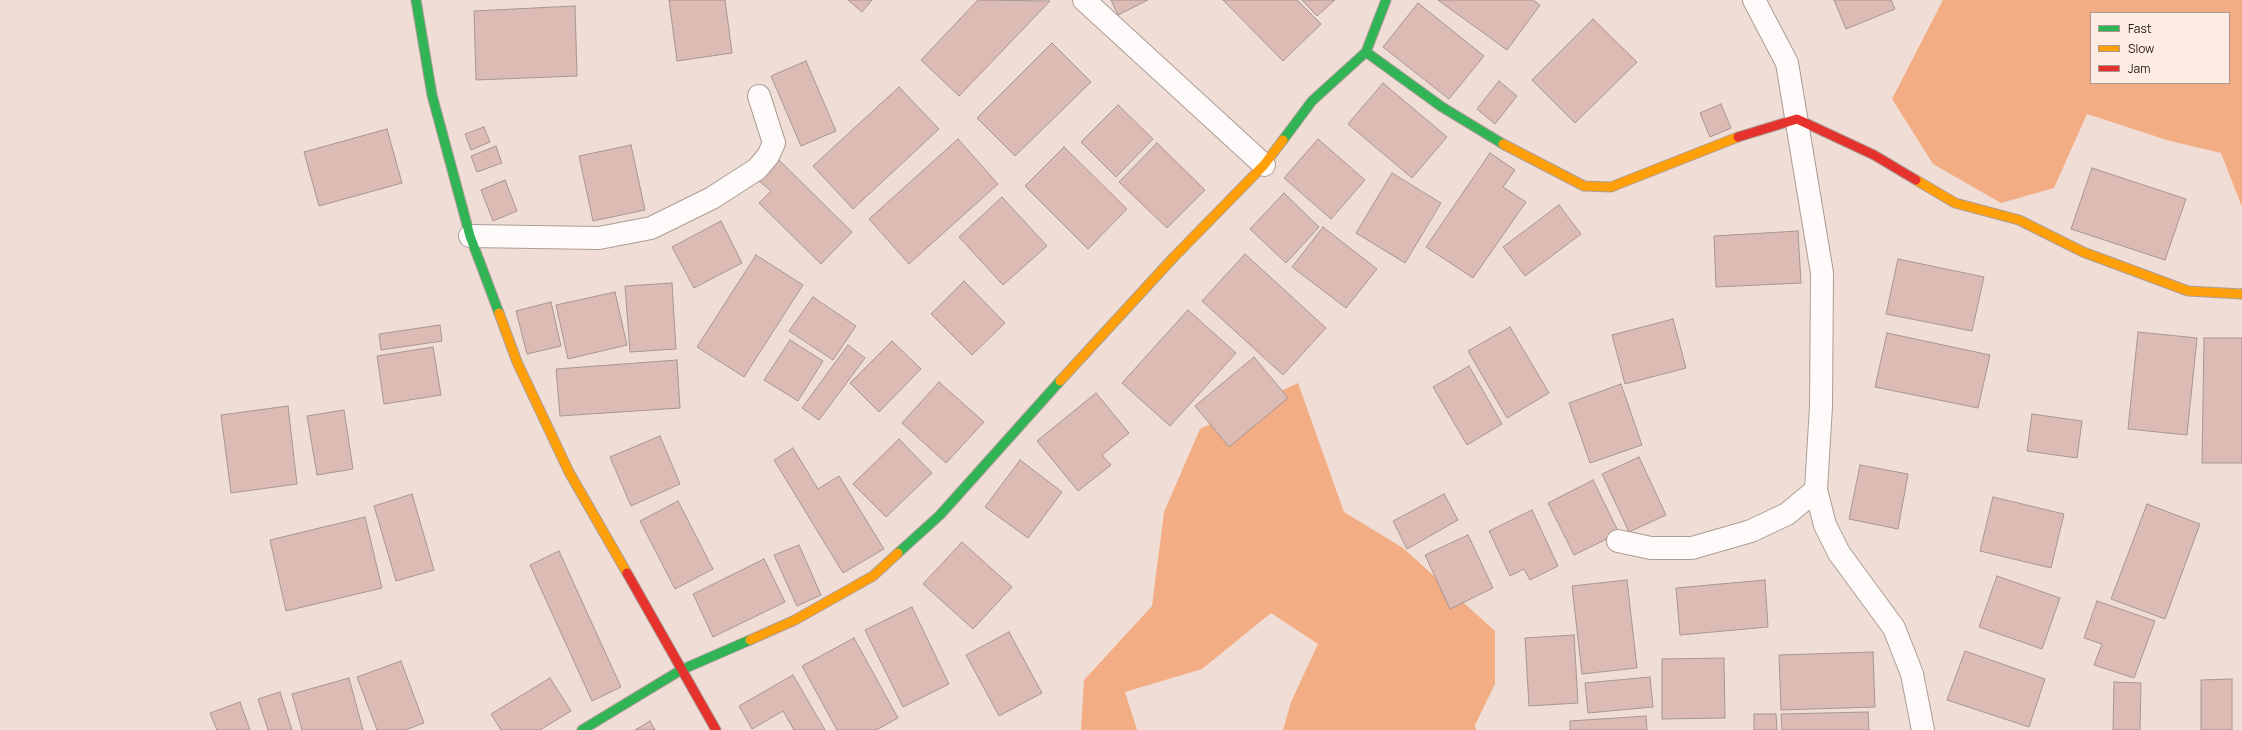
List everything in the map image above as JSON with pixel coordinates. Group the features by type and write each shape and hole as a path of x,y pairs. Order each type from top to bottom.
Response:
{"street":[{"path":"416,0 432,95 470,236 517,362 565,465 716,730"},
{"path":"1084,0 1264,165"},
{"path":"582,730 681,670 795,620 873,576 940,515 1041,401 1173,258 1264,165 1312,100 1366,52 1386,0"},
{"path":"1754,0 1787,63 1822,272 1821,406 1816,490 1825,525 1839,553 1894,628 1912,674 1923,730"},
{"path":"1366,52 1442,107 1500,143 1584,186 1611,187 1721,142 1797,119 1874,154 1955,204 2019,220 2084,252 2188,292 2242,294"},
{"path":"470,236 599,238 650,228 692,208 712,198 757,169 768,156 774,143 758,96"},
{"path":"1618,541 1651,548 1692,548 1751,531 1787,514 1816,490"}],"shaded area":[{"path":"1943,0 2242,0 2242,207 2221,153 2170,141 2087,114 2054,188 2001,203 1933,164 1892,99"},
{"path":"1298,383 1344,512 1403,548 1495,631 1495,684 1475,725 1476,730 1283,730 1291,702 1318,644 1271,613 1202,669 1125,692 1137,730 1081,730 1084,680 1152,606 1164,512 1200,429"}],"building":[{"path":"669,0 725,0 732,53 677,61"},
{"path":"848,0 872,0 862,12"},
{"path":"978,0 1050,1 959,96 921,60"},
{"path":"1111,0 1148,0 1118,15"},
{"path":"1223,0 1297,0 1321,24 1283,61"},
{"path":"1302,0 1335,0 1317,16"},
{"path":"1438,0 1533,0 1540,5 1507,50"},
{"path":"1834,0 1891,0 1895,9 1846,29"},
{"path":"1418,3 1484,56 1449,99 1383,47"},
{"path":"575,6 577,76 476,80 474,11"},
{"path":"1593,19 1637,62 1575,123 1532,80"},
{"path":"1052,43 1091,82 1015,156 977,118"},
{"path":"806,61 836,131 801,146 771,76"},
{"path":"1499,81 1517,96 1495,124 1477,109"},
{"path":"1383,83 1447,137 1412,178 1348,124"},
{"path":"899,87 939,129 853,209 813,166"},
{"path":"1721,104 1731,128 1710,137 1700,113"},
{"path":"1118,105 1153,139 1116,177 1081,142"},
{"path":"484,127 490,142 471,150 465,134"},
{"path":"387,129 402,183 319,206 304,152"},
{"path":"958,139 998,184 909,264 869,219"},
{"path":"1318,139 1365,180 1331,219 1284,178"},
{"path":"1157,143 1205,190 1167,228 1119,182"},
{"path":"631,145 645,210 593,221 579,156"},
{"path":"496,146 502,163 477,172 471,156"},
{"path":"1064,147 1127,209 1088,249 1025,186"},
{"path":"1490,153 1515,170 1503,187 1526,202 1473,278 1426,247"},
{"path":"778,159 852,232 821,264 759,203 771,191 758,180"},
{"path":"2092,168 2186,199 2165,260 2071,229"},
{"path":"1392,173 1441,203 1405,263 1356,233"},
{"path":"505,180 517,211 493,221 481,190"},
{"path":"1284,193 1319,227 1286,263 1250,229"},
{"path":"1002,197 1047,246 1003,285 959,237"},
{"path":"1559,205 1581,234 1525,276 1503,247"},
{"path":"721,221 742,263 694,288 672,247"},
{"path":"1323,227 1377,269 1346,308 1292,267"},
{"path":"1798,231 1801,283 1716,287 1714,236"},
{"path":"1245,254 1326,328 1283,375 1202,301"},
{"path":"756,255 803,285 744,377 697,347"},
{"path":"1898,259 1984,277 1972,331 1886,314"},
{"path":"964,281 1005,323 972,355 931,314"},
{"path":"672,283 676,349 630,352 625,286"},
{"path":"615,292 627,345 568,359 556,305"},
{"path":"813,297 856,326 833,360 789,331"},
{"path":"551,302 561,346 527,354 516,311"},
{"path":"1188,310 1236,353 1170,426 1122,383"},
{"path":"1673,319 1686,368 1625,384 1612,335"},
{"path":"440,325 442,341 381,350 379,334"},
{"path":"1510,327 1549,393 1507,418 1468,351"},
{"path":"2138,332 2197,338 2187,435 2128,429"},
{"path":"1887,333 1990,355 1978,408 1875,387"},
{"path":"2204,338 2242,338 2242,463 2202,463"},
{"path":"790,340 823,361 798,401 764,380"},
{"path":"892,341 921,369 879,412 850,383"},
{"path":"848,345 865,358 819,420 802,408"},
{"path":"433,347 441,395 384,404 377,356"},
{"path":"1254,357 1288,398 1229,447 1195,406"},
{"path":"677,360 680,408 560,416 556,369"},
{"path":"1469,366 1502,424 1467,445 1433,387"},
{"path":"939,382 984,422 946,463 902,423"},
{"path":"1621,384 1642,445 1590,463 1569,403"},
{"path":"1096,393 1129,433 1102,455 1111,465 1078,491 1037,441"},
{"path":"288,406 297,484 231,493 221,415"},
{"path":"344,410 353,469 317,475 307,416"},
{"path":"2032,414 2082,421 2077,458 2027,451"},
{"path":"660,436 680,484 631,506 610,457"},
{"path":"899,439 932,473 886,517 853,484"},
{"path":"793,448 818,489 839,476 884,549 843,573 774,460"},
{"path":"1639,457 1666,515 1629,532 1602,474"},
{"path":"1020,460 1062,492 1028,538 985,507"},
{"path":"1860,465 1908,474 1898,529 1849,519"},
{"path":"1593,480 1619,533 1574,555 1548,503"},
{"path":"412,494 434,570 396,581 374,506"},
{"path":"1444,494 1458,520 1407,549 1393,521"},
{"path":"1993,497 2064,514 2051,568 1980,551"},
{"path":"678,501 713,569 675,589 640,521"},
{"path":"2147,504 2200,524 2165,619 2111,599"},
{"path":"1532,510 1558,566 1530,580 1524,569 1510,576 1489,531"},
{"path":"365,517 382,588 286,611 270,540"},
{"path":"1468,535 1493,588 1450,609 1425,555"},
{"path":"962,542 1012,587 973,629 923,584"},
{"path":"799,545 821,595 797,606 774,555"},
{"path":"559,551 621,687 592,701 530,565"},
{"path":"764,559 785,602 713,637 693,594"},
{"path":"1997,576 2060,598 2042,649 1979,627"},
{"path":"1627,580 1637,668 1582,674 1572,586"},
{"path":"1765,580 1768,627 1680,635 1676,588"},
{"path":"2097,601 2155,621 2134,678 2094,665 2102,644 2084,638"},
{"path":"912,607 949,684 903,707 865,630"},
{"path":"1009,632 1042,693 999,716 966,655"},
{"path":"1574,635 1578,703 1529,706 1525,638"},
{"path":"854,638 898,718 876,730 837,730 802,666"},
{"path":"1965,651 2045,679 2029,727 1947,700"},
{"path":"1873,652 1875,707 1781,710 1779,655"},
{"path":"1724,658 1725,718 1662,719 1662,659"},
{"path":"401,661 424,723 405,730 377,730 357,677"},
{"path":"793,675 825,730 794,730 783,711 752,729 739,706"},
{"path":"1650,677 1653,707 1588,713 1585,683"},
{"path":"349,678 363,730 302,730 292,694"},
{"path":"550,678 571,711 540,730 501,730 491,714"},
{"path":"2232,679 2232,730 2201,730 2201,680"},
{"path":"2114,682 2141,683 2140,730 2113,730"},
{"path":"280,692 292,730 268,730 258,699"},
{"path":"240,702 250,730 217,730 210,713"},
{"path":"1868,712 1869,730 1782,730 1781,714"},
{"path":"1754,714 1776,714 1777,730 1754,730"},
{"path":"1646,716 1647,730 1570,730 1570,721"},
{"path":"650,721 655,730 635,730"}],"traffic: fast":[{"path":"416,0 432,95 470,236 499,313"},
{"path":"1283,140 1312,101 1366,52 1386,0"},
{"path":"1366,52 1442,107 1503,144"},
{"path":"898,553 940,515 1060,381"},
{"path":"582,730 681,670 750,640"}],"traffic: slow":[{"path":"1503,144 1584,186 1611,187 1738,137"},
{"path":"1060,381 1173,258 1264,165 1283,140"},
{"path":"1916,180 1955,203 2019,220 2083,252 2188,291 2242,294"},
{"path":"499,313 517,362 569,472 627,573"},
{"path":"750,640 795,620 873,576 898,553"}],"traffic: jam":[{"path":"1738,137 1797,119 1874,155 1916,180"},
{"path":"627,573 716,730"}]}
